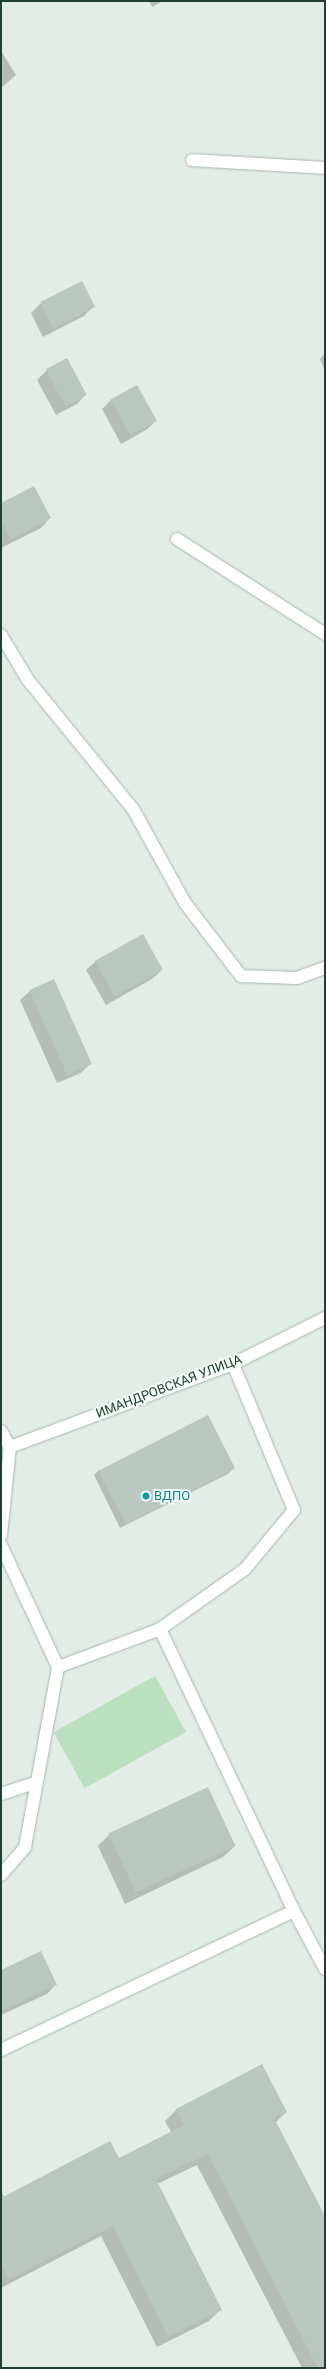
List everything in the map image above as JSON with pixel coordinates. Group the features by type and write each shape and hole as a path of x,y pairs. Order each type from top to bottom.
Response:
{"street":[{"path":"192,160 325,168"},
{"path":"177,539 325,634"},
{"path":"1,635 28,680 134,809 185,903 241,976 297,978 325,968"},
{"name":"ИМАНДРОВСКАЯ УЛИЦА","path":"5,1450 233,1364 325,1318"},
{"path":"58,1667 160,1628 245,1569 294,1510 233,1364"},
{"path":"1,1431 5,1450 1,1535"},
{"path":"1,1545 58,1667 25,1847 1,1875"},
{"path":"160,1628 294,1911 325,1969"},
{"path":"1,1794 37,1782"},
{"path":"1,2050 294,1911"}],"green space":[{"path":"155,1676 186,1732 85,1788 54,1732"}],"building":[{"path":"82,281 95,307 53,328 40,302"},
{"path":"67,358 87,395 66,406 46,369"},
{"path":"137,385 157,421 131,435 111,400"},
{"path":"34,486 51,518 11,539 1,521 1,503"},
{"path":"143,934 163,970 115,997 95,961"},
{"path":"54,979 92,1064 67,1075 29,990"},
{"name":"ВДПО","path":"208,1415 235,1468 126,1524 98,1471"},
{"path":"208,1787 235,1846 136,1892 108,1833"},
{"path":"41,1951 57,1985 1,2011 1,1970"},
{"path":"262,2064 287,2112 274,2118 325,2216 325,2368 318,2368 208,2154 156,2179 222,2310 168,2337 113,2226 9,2279 1,2263 1,2198 110,2141 119,2158 184,2125 176,2109"}],"place":[{"name":"ВДПО","path":"146,1496"}]}
